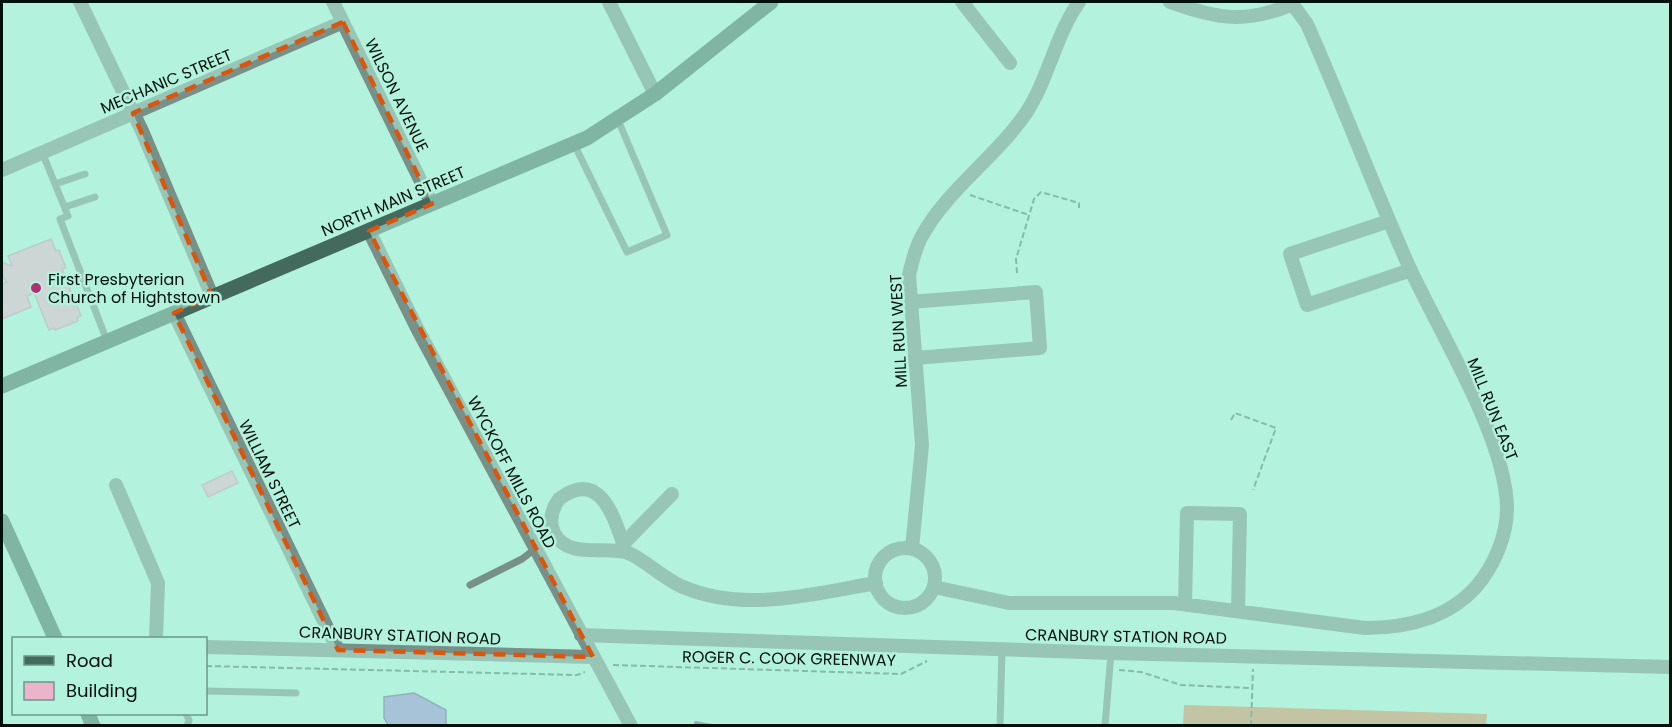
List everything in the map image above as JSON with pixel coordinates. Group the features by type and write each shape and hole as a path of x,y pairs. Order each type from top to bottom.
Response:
{"street":[{"path":"80,2 133,113 212,296"},
{"name":"WILSON AVENUE","path":"333,2 432,204"},
{"path":"609,2 655,94"},
{"name":"NORTH MAIN STREET","path":"2,386 574,144 618,120 655,94 771,2"},
{"path":"962,2 1010,63"},
{"name":"MILL RUN WEST","path":"912,549 922,445 909,275 922,236 932,219 1013,130 1031,105 1046,78 1069,16 1079,2"},
{"path":"1170,2 1221,17 1267,15 1292,3"},
{"name":"MILL RUN EAST","path":"934,587 1009,603 1122,601 1185,604 1365,628 1405,626 1435,617 1468,595 1493,562 1506,523 1507,509 1506,488 1494,446 1411,270 1307,24 1292,3"},
{"name":"MECHANIC STREET","path":"2,170 343,22"},
{"path":"1389,220 1290,254 1307,305 1411,270"},
{"name":"WYCKOFF MILLS ROAD","path":"369,231 535,549 631,726"},
{"path":"910,302 1036,292 1040,348 915,358"},
{"name":"WILLIAM STREET","path":"174,313 338,650"},
{"path":"116,485 158,583 156,637"},
{"path":"672,494 625,548 573,548 557,538 551,518 559,499 578,489 588,490 604,499 625,548 661,576 682,587 729,599 790,599 876,583"},
{"path":"1185,604 1187,513 1240,514 1238,611"},
{"path":"2,521 54,637"},
{"path":"535,549 557,538"},
{"path":"912,549 921,553 933,568 934,587 924,601 908,608 899,608 884,599 876,583 876,574 882,560 895,550 912,549"},
{"name":"CRANBURY STATION ROAD","path":"581,635 1112,653 1671,667"},
{"name":"CRANBURY STATION ROAD","path":"207,647 593,657"}],"lane":[{"path":"574,144 627,252 667,235 618,120"},
{"path":"42,152 68,216 60,219 107,341"},
{"path":"55,184 85,174"},
{"path":"65,207 95,196"},
{"path":"471,585 522,559 535,549"},
{"path":"1000,726 1002,649"},
{"path":"1105,726 1112,653"},
{"path":"207,691 296,693"}],"path":[{"path":"961,188 976,198 1029,215"},
{"path":"1017,273 1016,259 1034,199 1041,192 1079,203 1079,208"},
{"path":"1231,420 1236,412 1276,428 1253,490"},
{"path":"1251,726 1250,688 1254,655"},
{"name":"ROGER C. COOK GREENWAY","path":"610,665 901,674 927,660 937,660"},
{"path":"207,666 577,675 585,672"},
{"path":"1110,669 1141,672 1181,685 1250,688"}],"highlighted area":[{"path":"343,22 432,204 369,231 593,657 338,650 174,313 212,296 133,113"}],"shaded area":[{"path":"414,693 446,710 446,725 388,725 384,718 384,697"},
{"path":"1184,705 1487,714 1486,726 1183,725"}],"building":[{"name":"First Presbyterian Church of Hightstown","path":"51,239 56,251 59,250 66,268 62,269 81,316 77,318 78,321 49,330 34,293 27,296 31,307 2,319 2,284 7,282 2,276 2,262 12,266 8,256"},
{"path":"232,471 238,483 208,497 202,485"}],"waterway":[{"path":"696,723 711,726"}],"place":[{"name":"First Presbyterian Church of Hightstown","path":"36,288"}]}
